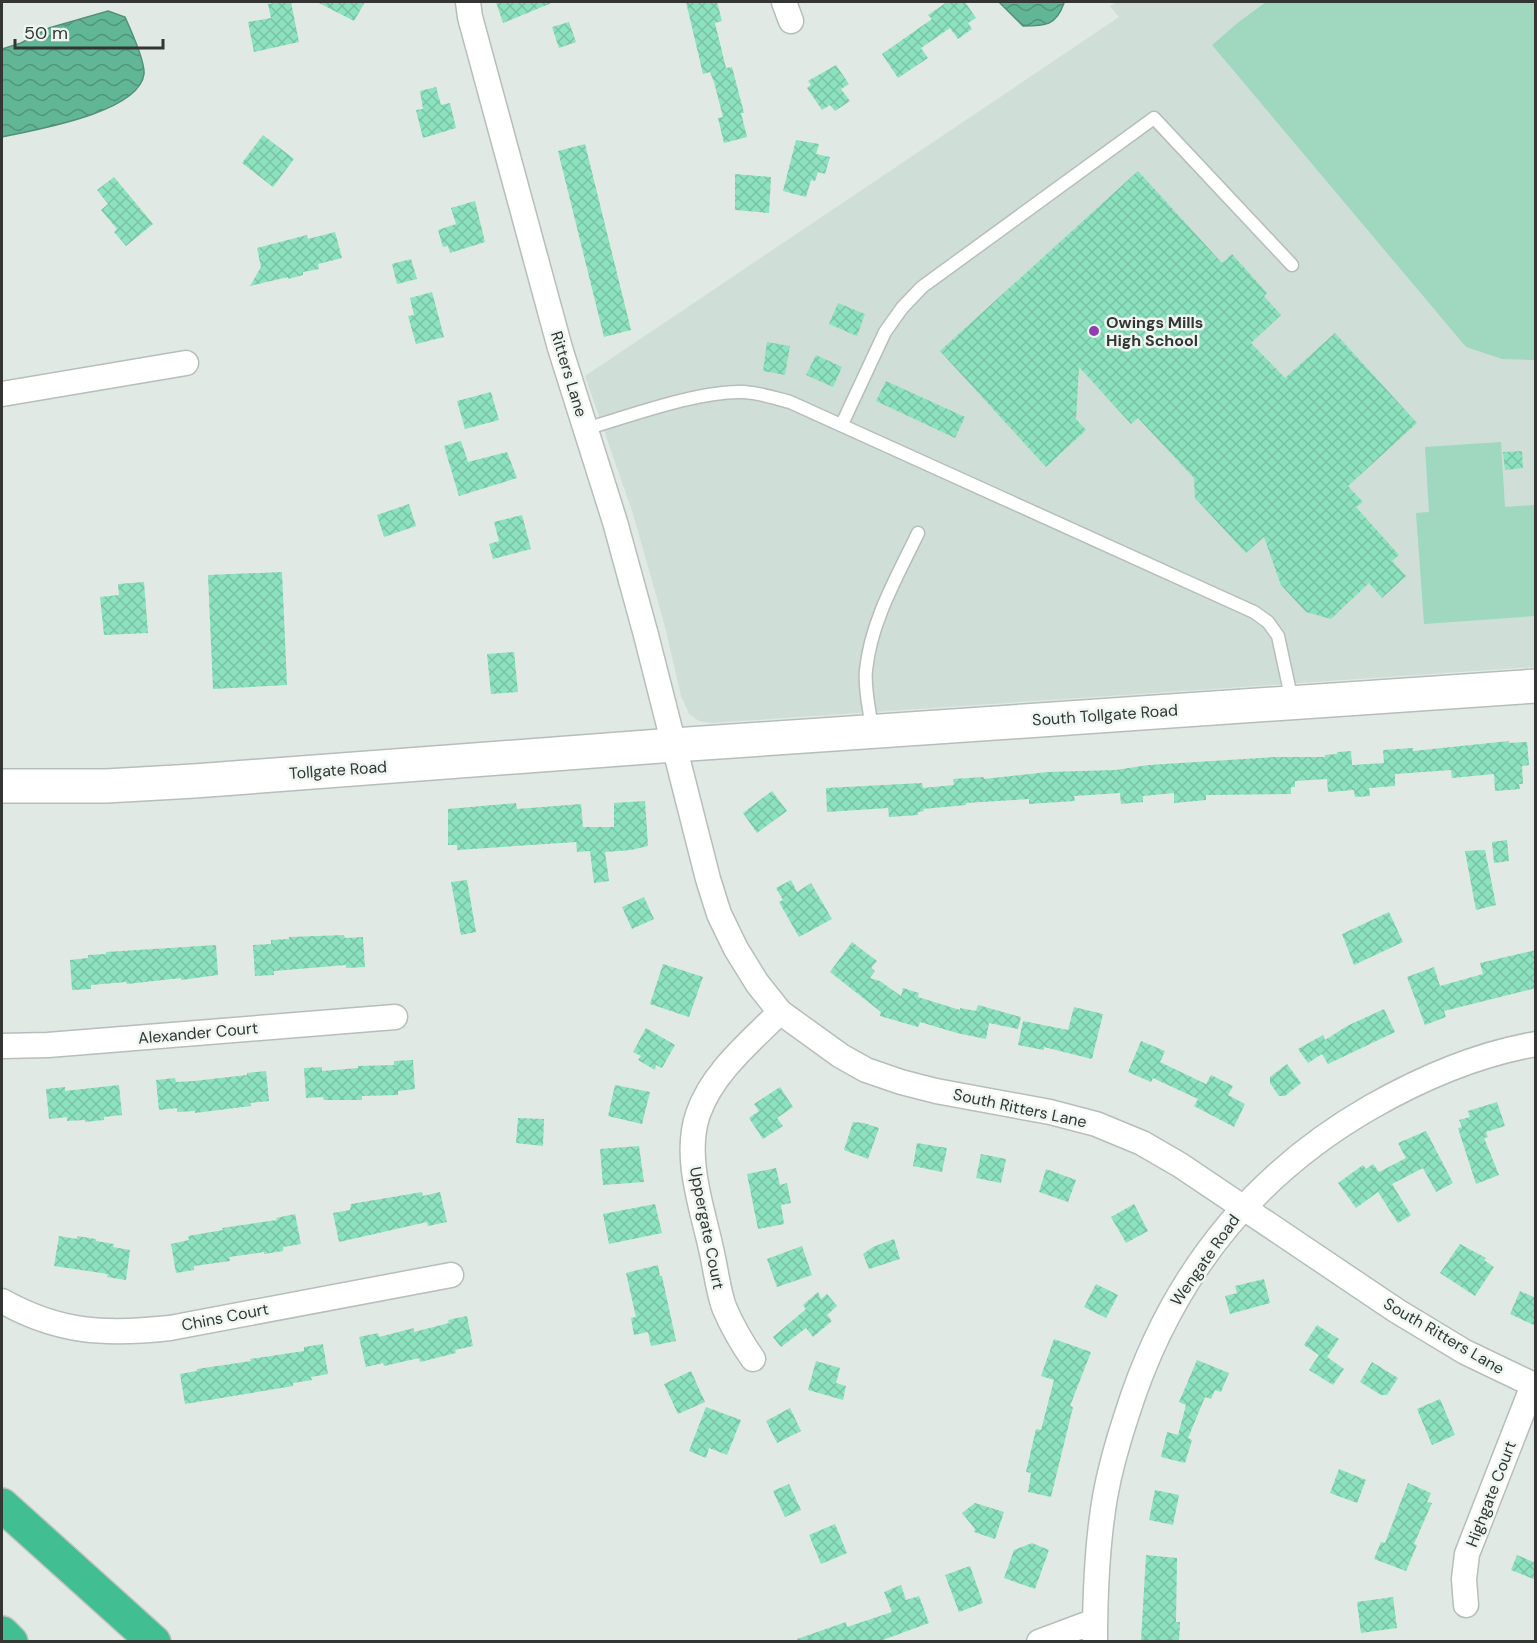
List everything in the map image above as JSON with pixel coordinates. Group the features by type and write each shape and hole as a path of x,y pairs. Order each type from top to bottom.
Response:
{"highway":[{"path":"2,1505 154,1641"},
{"path":"2,1633 10,1641"}],"street":[{"name":"Ritters Lane","path":"468,2 560,348 615,522 674,745"},
{"path":"2,394 186,363"},
{"name":"South Tollgate Road","path":"674,745 1536,686"},
{"name":"Tollgate Road","path":"2,786 106,786 674,745"},
{"name":"South Ritters Lane","path":"674,745 708,879 720,914 736,949 780,1012 841,1056 866,1070 936,1091 1050,1112 1096,1124 1142,1143 1397,1311 1465,1352 1534,1385"},
{"name":"Uppergate Court","path":"753,1359 736,1335 723,1304 696,1178 694,1137 698,1115 707,1094 723,1071 780,1012"},
{"name":"Alexander Court","path":"2,1046 48,1045 395,1017"},
{"name":"Wengate Road","path":"1095,1631 1098,1551 1105,1496 1118,1441 1137,1382 1160,1328 1185,1283 1243,1208 1315,1143 1350,1119 1399,1091 1444,1070 1536,1044"},
{"name":"Chins Court","path":"2,1301 27,1315 60,1325 93,1332 131,1332 170,1328 450,1275"},
{"name":"Highgate Court","path":"1466,1605 1464,1579 1467,1554 1534,1385"},
{"path":"1038,1641 1095,1631"}],"lane":[{"path":"842,424 885,332 902,308 922,287 1154,118 1292,265"},
{"path":"585,429 718,394 744,392 790,402 1254,612 1268,622 1278,636 1293,703"},
{"path":"873,731 866,673 871,636 886,598 918,533"}],"shaded area":[{"name":"Owings Mills High School","path":"1117,2 1535,2 1535,667 712,723 699,721 689,714 681,696 665,627 633,514 585,376 1119,17 1110,6"},
{"path":"1266,2 1535,2 1535,360 1502,359 1466,347 1212,45"},
{"path":"1501,442 1505,507 1535,505 1535,616 1424,624 1416,513 1429,512 1425,447"}],"water":[{"path":"999,2 1064,3 1061,11 1049,23 1023,26"},
{"path":"108,11 125,17 137,45 144,69 138,88 124,99 83,118 2,137 2,49 21,43 49,28"}],"building":[{"path":"291,2 299,42 254,52 248,22 271,18 268,4"},
{"path":"317,2 365,2 354,21"},
{"path":"496,2 554,2 503,23"},
{"path":"686,2 717,2 722,21 715,23 726,68 732,67 744,113 741,113 747,137 724,143 718,118 723,117 714,82 710,72 703,74"},
{"path":"947,2 965,2 976,18 968,23 972,29 958,39 950,28 921,48 928,58 898,78 882,54 932,19 928,15"},
{"path":"569,22 576,42 559,48 552,27"},
{"path":"836,65 849,84 841,89 850,101 835,111 830,105 822,110 807,88 811,85 808,81"},
{"path":"436,87 441,105 450,103 456,128 423,138 416,110 423,109 420,91"},
{"path":"263,135 294,159 273,187 242,163"},
{"path":"796,140 819,144 816,154 830,157 825,174 818,172 815,181 811,180 806,197 783,191"},
{"path":"585,144 631,330 604,337 558,151"},
{"path":"1138,171 1222,263 1232,254 1267,293 1264,296 1281,315 1251,343 1285,378 1335,333 1417,423 1348,486 1363,502 1356,507 1399,555 1392,561 1406,576 1382,598 1369,583 1331,619 1306,612 1281,585 1264,537 1246,553 1195,498 1194,478 1138,418 1131,424 1079,367 1076,419 1086,430 1046,467 940,351"},
{"path":"735,174 771,177 769,213 735,210"},
{"path":"114,177 153,224 126,246 114,232 117,229 101,210 108,204 97,190"},
{"path":"475,201 485,242 450,253 448,246 443,247 438,230 456,224 451,208"},
{"path":"335,232 342,258 318,264 319,269 303,272 303,275 250,286 261,267 257,248 307,235 308,239"},
{"path":"411,259 417,279 397,284 392,264"},
{"path":"432,292 444,337 416,344 408,316 414,315 410,298"},
{"path":"838,303 865,314 857,336 829,324"},
{"path":"767,342 790,346 785,375 763,371"},
{"path":"816,355 842,367 833,387 806,375"},
{"path":"886,381 965,417 955,438 876,401"},
{"path":"491,392 499,420 465,429 457,401"},
{"path":"461,441 468,462 507,452 517,478 459,496 444,446"},
{"path":"1522,451 1523,468 1505,470 1503,452"},
{"path":"409,504 416,526 384,537 377,515"},
{"path":"522,515 531,549 493,559 489,544 499,541 494,522"},
{"path":"282,572 287,685 213,689 208,575"},
{"path":"144,582 148,633 104,635 100,597 119,595 118,584"},
{"path":"514,652 518,692 491,694 487,654"},
{"path":"1509,741 1509,743 1527,742 1529,765 1522,766 1523,784 1519,784 1520,789 1495,791 1494,774 1452,778 1451,770 1395,774 1395,786 1369,788 1370,796 1355,797 1354,790 1328,792 1327,779 1295,781 1295,787 1291,787 1291,794 1206,795 1206,800 1174,803 1174,793 1143,796 1143,802 1121,804 1120,793 1074,796 1075,801 1029,804 1029,799 966,803 966,805 923,809 924,811 918,812 918,815 889,817 888,808 827,812 826,788 922,783 923,788 954,785 953,779 984,777 984,779 1048,772 1115,770 1149,765 1274,757 1325,757 1325,755 1337,754 1337,752 1351,751 1352,765 1384,763 1383,750 1413,748 1413,751"},
{"path":"772,791 787,811 757,833 743,813"},
{"path":"645,801 648,846 605,852 609,881 594,883 590,851 577,852 576,842 457,850 457,845 448,845 448,809 516,803 517,809 581,804 583,827 614,827 614,803"},
{"path":"1507,840 1509,861 1494,863 1492,842"},
{"path":"1485,850 1496,905 1476,910 1465,851"},
{"path":"467,880 476,932 461,935 451,882"},
{"path":"791,880 797,892 811,883 832,919 799,937 779,902 783,900 776,888"},
{"path":"644,897 654,919 632,929 622,907"},
{"path":"1389,912 1403,942 1354,965 1342,934"},
{"path":"344,935 345,938 363,937 365,967 346,968 346,965 274,971 274,975 255,976 253,945 271,944 271,940 289,939 289,937"},
{"path":"852,942 877,961 871,968 875,971 870,978 880,981 901,996 903,988 919,993 918,997 960,1010 960,1008 976,1011 978,1005 1021,1017 1018,1029 989,1023 986,1039 920,1022 918,1027 880,1016 881,1012 830,972"},
{"path":"216,945 218,975 181,980 181,978 91,985 91,989 72,990 70,960 88,958 88,955 106,954 106,952"},
{"path":"1536,950 1536,988 1444,1011 1446,1017 1425,1025 1407,977 1434,967 1440,986 1483,974 1480,963"},
{"path":"663,964 703,977 689,1017 650,1004"},
{"path":"1074,1007 1103,1014 1092,1059 1044,1047 1044,1050 1018,1045 1023,1021 1068,1030"},
{"path":"1384,1009 1395,1032 1328,1064 1322,1054 1308,1063 1298,1049 1323,1035 1325,1040 1347,1026"},
{"path":"646,1028 675,1045 662,1068 656,1065 655,1070 638,1060 641,1056 633,1052"},
{"path":"1141,1041 1165,1051 1160,1062 1206,1084 1211,1075 1233,1086 1228,1095 1245,1104 1234,1127 1194,1106 1198,1099 1153,1078 1151,1082 1128,1072"},
{"path":"413,1060 415,1089 398,1091 398,1095 362,1096 362,1100 306,1098 304,1068 322,1067 322,1071 358,1068 358,1066 394,1065 394,1061"},
{"path":"1287,1064 1301,1083 1285,1096 1279,1096 1270,1083 1270,1077"},
{"path":"266,1071 269,1101 250,1103 251,1106 195,1113 195,1111 177,1112 177,1108 159,1110 156,1080 175,1078 176,1082 194,1081"},
{"path":"119,1085 122,1115 85,1122 85,1120 67,1121 67,1117 49,1119 46,1089 65,1087 65,1091"},
{"path":"615,1085 650,1092 642,1124 608,1116"},
{"path":"780,1087 793,1107 777,1118 783,1126 763,1139 749,1118 759,1111 754,1104"},
{"path":"1497,1102 1505,1126 1486,1132 1488,1137 1484,1138 1499,1175 1476,1184 1458,1128 1462,1127 1459,1120 1470,1117 1468,1111"},
{"path":"518,1118 544,1119 543,1146 516,1143"},
{"path":"853,1122 879,1128 868,1159 844,1150"},
{"path":"1426,1131 1453,1183 1436,1192 1423,1168 1392,1184 1411,1215 1398,1223 1378,1192 1356,1208 1338,1183 1363,1165 1366,1169 1373,1164 1379,1172 1406,1158 1398,1143"},
{"path":"917,1143 947,1148 942,1172 913,1166"},
{"path":"639,1146 644,1182 603,1185 600,1149"},
{"path":"981,1154 1006,1159 1001,1183 976,1178"},
{"path":"776,1168 780,1185 787,1183 791,1203 781,1205 784,1224 758,1229 747,1174"},
{"path":"1046,1169 1076,1180 1068,1202 1039,1192"},
{"path":"422,1192 423,1196 440,1192 447,1222 428,1226 427,1222 339,1242 333,1213 350,1210 351,1204"},
{"path":"655,1204 662,1233 609,1244 603,1214"},
{"path":"1134,1204 1148,1231 1126,1243 1111,1217"},
{"path":"295,1214 301,1244 283,1247 283,1251 229,1257 230,1261 194,1266 194,1270 176,1273 171,1244 189,1240 188,1236 223,1230 222,1228 277,1220 276,1218"},
{"path":"59,1236 96,1239 96,1241 114,1244 113,1247 130,1250 126,1280 107,1277 108,1274 54,1266"},
{"path":"894,1239 900,1259 869,1269 863,1254 873,1247"},
{"path":"1460,1244 1486,1258 1484,1260 1494,1267 1475,1296 1440,1273"},
{"path":"802,1246 812,1275 777,1287 767,1259"},
{"path":"658,1265 676,1341 651,1346 648,1332 634,1335 631,1318 636,1317 626,1273"},
{"path":"1264,1279 1270,1303 1230,1314 1225,1296 1237,1293 1235,1286"},
{"path":"1096,1284 1118,1295 1106,1318 1084,1307"},
{"path":"1520,1291 1536,1298 1536,1326 1510,1314"},
{"path":"818,1292 821,1299 827,1294 837,1306 827,1315 832,1321 813,1337 806,1328 781,1347 773,1337 806,1309 803,1305"},
{"path":"467,1316 473,1346 420,1362 419,1358 384,1366 383,1363 366,1367 359,1337 378,1333 379,1337 414,1328 414,1332"},
{"path":"1317,1325 1339,1339 1327,1357 1344,1369 1333,1385 1309,1370 1319,1355 1304,1345"},
{"path":"1054,1339 1091,1352 1070,1406 1073,1407 1051,1497 1028,1492 1031,1473 1026,1472 1036,1429 1041,1430 1054,1380 1041,1376"},
{"path":"323,1344 328,1374 311,1377 312,1380 293,1383 293,1386 185,1404 180,1374 197,1371 197,1369 251,1361 250,1359 304,1351 304,1347"},
{"path":"1197,1360 1229,1373 1221,1392 1215,1390 1211,1399 1205,1397 1188,1438 1192,1440 1185,1463 1161,1457 1167,1432 1178,1435 1186,1405 1179,1402"},
{"path":"816,1361 840,1368 836,1383 846,1386 843,1400 808,1390"},
{"path":"1372,1362 1398,1378 1387,1395 1381,1395 1360,1382"},
{"path":"691,1371 705,1402 678,1414 664,1384"},
{"path":"1440,1399 1455,1435 1432,1445 1417,1409"},
{"path":"706,1407 741,1420 727,1455 709,1448 706,1458 689,1451"},
{"path":"790,1408 801,1431 777,1443 766,1421"},
{"path":"1339,1469 1366,1480 1357,1503 1330,1493"},
{"path":"1408,1483 1431,1493 1427,1502 1432,1503 1414,1544 1417,1545 1406,1571 1374,1559 1381,1542 1385,1543"},
{"path":"789,1484 801,1510 785,1517 773,1491"},
{"path":"1155,1490 1179,1495 1173,1525 1149,1520"},
{"path":"975,1503 1004,1512 995,1539 974,1532 975,1529 962,1513"},
{"path":"835,1524 847,1553 821,1564 809,1535"},
{"path":"1032,1543 1049,1550 1035,1589 1004,1578 1014,1550"},
{"path":"1146,1555 1177,1558 1176,1622 1180,1622 1179,1641 1141,1641"},
{"path":"1517,1555 1536,1563 1536,1580 1511,1570"},
{"path":"970,1566 983,1603 959,1612 945,1575"},
{"path":"901,1585 906,1600 919,1596 929,1623 880,1641 797,1641 797,1639 846,1622 847,1627 892,1612 884,1592"},
{"path":"1393,1597 1397,1628 1361,1633 1357,1602"}],"place":[{"name":"Owings Mills High School","path":"1094,331"}]}
